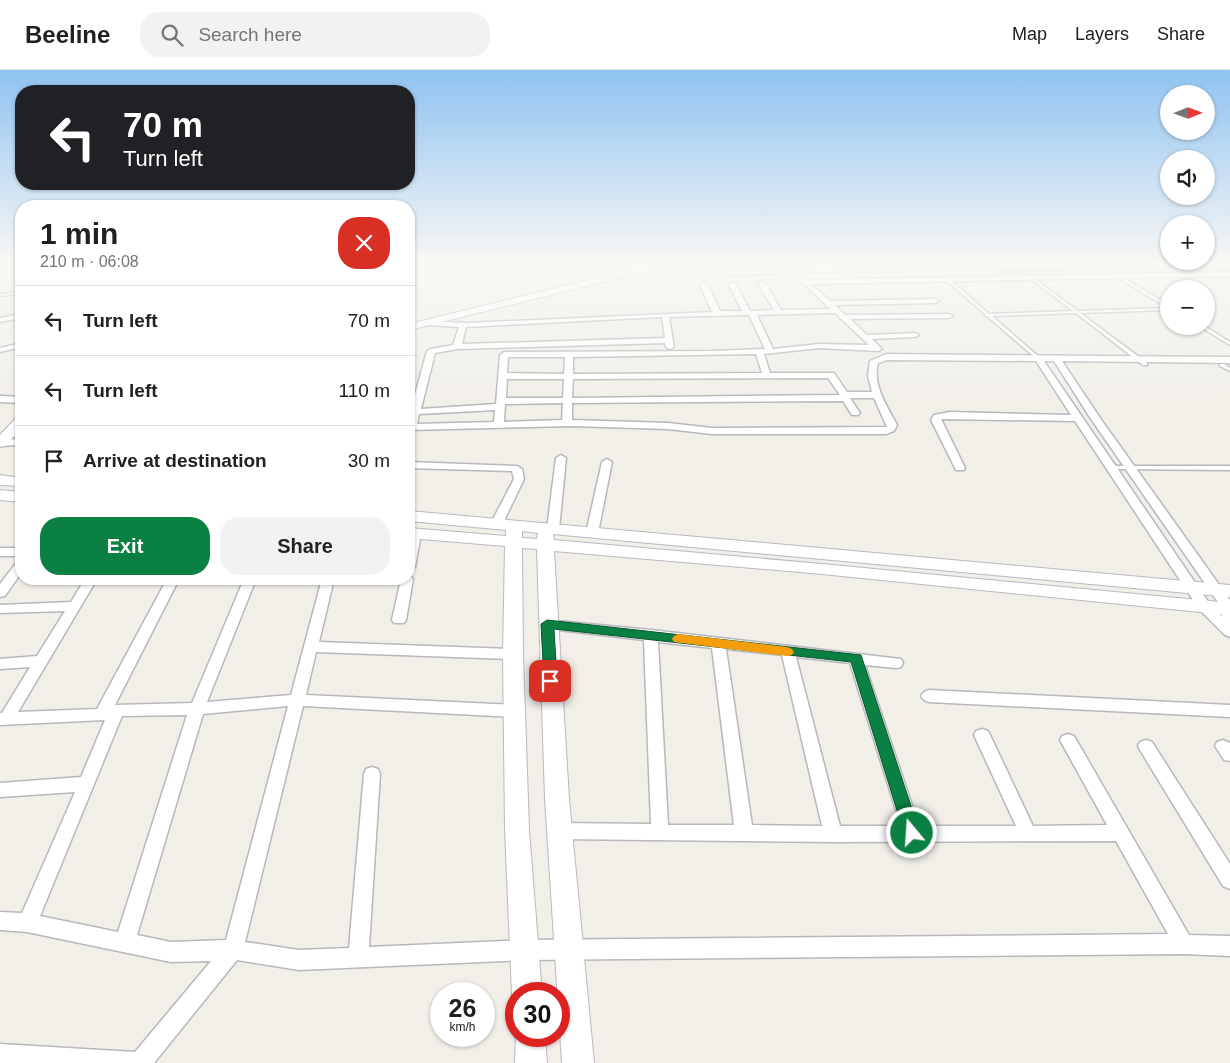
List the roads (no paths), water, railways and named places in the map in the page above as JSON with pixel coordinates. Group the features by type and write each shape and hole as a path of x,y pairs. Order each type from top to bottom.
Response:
{"main road":[{"path":"415,325 480,310"},
{"path":"1,442 15,427"},
{"path":"0,480 15,481"},
{"path":"0,495 15,496"},
{"path":"415,517 508,530 1230,609"},
{"path":"415,533 508,530"},
{"path":"508,530 517,830 526,982"},
{"path":"548,534 592,533 1223,590"},
{"path":"548,534 547,624 558,831 578,1063"},
{"path":"530,1047 531,1063"}],"street":[{"path":"715,310 717,314"},
{"path":"748,310 770,351"},
{"path":"836,310 888,359"},
{"path":"430,323 463,325 779,312 949,316"},
{"path":"665,316 671,354"},
{"path":"0,320 15,317"},
{"path":"457,347 463,325"},
{"path":"865,337 915,335"},
{"path":"415,402 431,350 457,347 669,340"},
{"path":"0,350 15,346"},
{"path":"499,425 504,355 759,352 819,346 877,348"},
{"path":"759,352 767,376"},
{"path":"567,423 569,354"},
{"path":"415,427 567,423 668,426 712,431 886,431 892,429 892,425 877,395 872,372 874,361 888,359 1227,363"},
{"path":"1041,360 1110,468 1204,606 1229,631"},
{"path":"1058,360 1096,420 1130,468 1223,590 1230,609 1229,631"},
{"path":"503,376 683,377 831,375 855,413"},
{"path":"415,412 567,400 877,395"},
{"path":"0,399 15,400"},
{"path":"960,468 936,420 937,417 949,415 1077,418"},
{"path":"1,442 15,442"},
{"path":"548,534 561,458"},
{"path":"592,533 607,462"},
{"path":"415,465 503,466 517,469 519,479 508,530"},
{"path":"0,552 15,552"},
{"path":"2,588 15,572"},
{"path":"3,718 42,661 87,585"},
{"path":"27,922 87,784 110,712 169,585"},
{"path":"125,942 197,709 248,585"},
{"path":"0,1055 48,1060 140,1063 233,950 326,585"},
{"path":"399,620 405,585"},
{"path":"0,609 74,606"},
{"path":"547,624 896,664"},
{"path":"651,635 660,831"},
{"path":"718,643 744,832"},
{"path":"311,647 513,654"},
{"path":"788,652 833,834"},
{"path":"856,658 912,833"},
{"path":"0,664 42,661"},
{"path":"929,696 1230,712"},
{"path":"3,718 197,709 296,700 514,711"},
{"path":"982,734 1028,833"},
{"path":"1068,740 1184,944"},
{"path":"1146,746 1230,880"},
{"path":"358,958 372,774"},
{"path":"0,790 87,784"},
{"path":"558,831 833,834 1121,833"},
{"path":"0,921 27,922 171,952 233,950 299,960 524,950 1184,944 1230,947"}],"lane":[{"path":"981,310 1041,360"},
{"path":"986,315 1116,310"},
{"path":"1079,312 1142,362"},
{"path":"1215,335 1230,344"},
{"path":"1227,363 1230,370"},
{"path":"1110,468 1230,468"}]}
